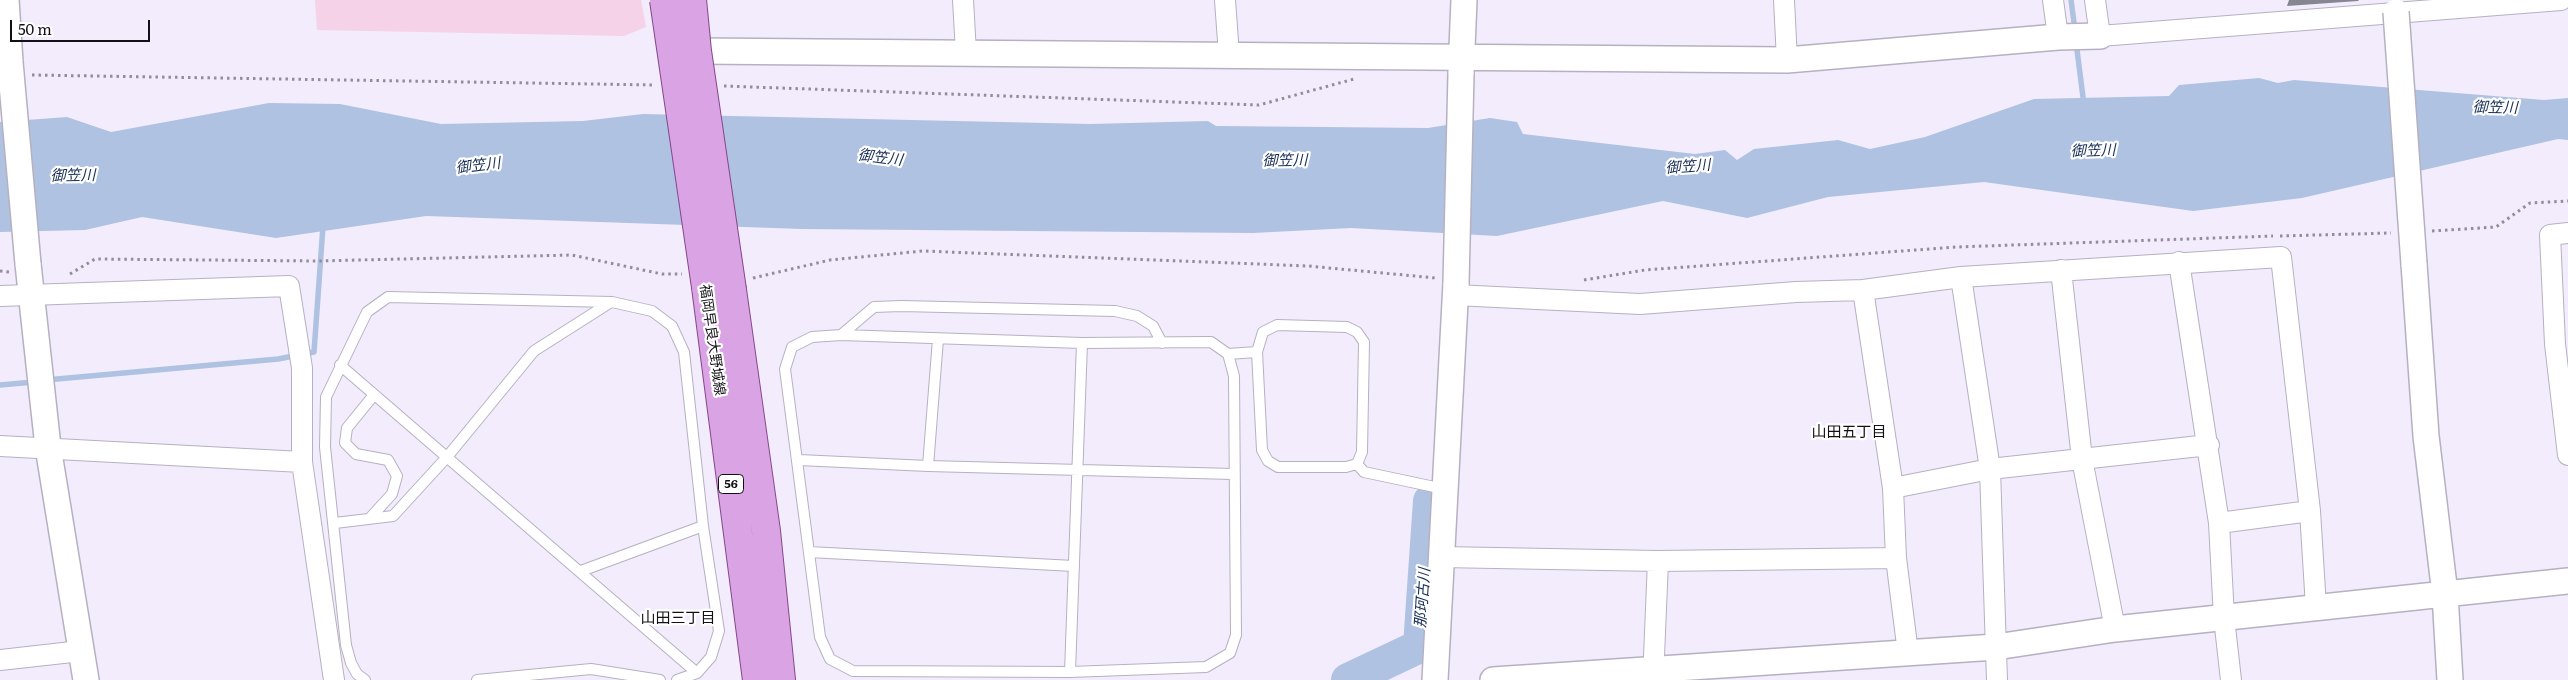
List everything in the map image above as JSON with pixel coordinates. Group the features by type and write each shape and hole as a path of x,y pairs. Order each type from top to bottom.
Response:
{"main road":[{"name":"福岡早良大野城線","path":"664,0 766,531 781,680"},
{"name":"福岡早良大野城線","path":"692,0 757,680"}],"street":[{"path":"6,0 7,58 30,295 48,447 86,680"},
{"path":"962,0 966,53"},
{"path":"1225,0 1229,55"},
{"path":"1435,680 1464,0"},
{"path":"1784,0 1787,60"},
{"path":"2053,0 2058,37"},
{"path":"2095,0 2100,36"},
{"path":"697,51 1229,55 1462,65 1787,60 2058,37 2100,36 2395,6 2561,0"},
{"path":"2395,6 2426,436 2445,594 2450,680"},
{"path":"2568,233 2550,235 2562,344 2568,455"},
{"path":"1451,286 1554,302 1640,304 1796,292 1863,290 1961,277 2281,257 2310,511 2316,607"},
{"path":"2179,262 2220,523 2224,618 2231,680"},
{"path":"2061,270 2082,460 2115,629"},
{"path":"1961,277 1990,469 1997,680"},
{"path":"0,296 288,286 302,368 302,462 334,680"},
{"path":"1863,290 1892,488 1896,558 1908,653"},
{"path":"1892,488 1990,469 2209,445"},
{"path":"0,446 48,447 302,462"},
{"path":"2220,523 2310,511"},
{"path":"1441,557 1658,561 1896,558"},
{"path":"1654,674 1658,561"},
{"path":"1493,680 1654,674 1996,647 2115,629 2568,582"},
{"path":"0,660 81,651"}],"lane":[{"path":"360,678 351,663 346,645 335,523 325,446 326,397 367,312 388,297 612,302 652,311 672,326 684,352 703,526 719,631 711,657 697,673 678,680"},
{"path":"335,523 393,516 447,457 534,351 612,302"},
{"path":"841,335 874,307 1115,310 1137,316 1153,326 1162,343"},
{"path":"1277,325 1347,327 1357,332 1364,342 1362,452 1357,464 1346,467 1278,467 1268,461 1262,450 1257,352 1263,332 1277,325"},
{"path":"1228,354 1234,376 1233,474 1236,635 1230,653 1206,667 1070,672 852,671 830,659 820,637 799,460 785,369 792,347 812,337 841,335 1082,343 1211,342 1228,354 1257,352"},
{"path":"928,466 938,339"},
{"path":"1070,672 1082,343"},
{"path":"340,365 373,396 581,571 697,673"},
{"path":"370,518 392,494 397,476 388,460 356,454 345,443 347,428 373,396"},
{"path":"799,460 928,466 1233,474"},
{"path":"1357,464 1364,472 1444,489"},
{"path":"581,571 703,526"},
{"path":"810,552 1074,566"},
{"path":"477,680 591,668 648,680 660,680"}],"path":[{"path":"2427,231 2496,227 2530,203 2568,201"},
{"path":"1576,282 1645,270 1956,247 2397,233"},
{"path":"65,277 95,259 317,261 572,255 662,274 719,282 759,278 830,260 923,251 1308,266 1451,286"}],"shaded area":[{"path":"315,0 641,0 646,27 624,36 317,30"}],"water":[{"name":"御笠川","path":"2259,78 2278,83 2294,80 2544,100 2568,98 2568,140 2558,139 2302,198 2193,211 1984,182 1828,197 1747,218 1663,201 1497,236 1351,228 1253,233 802,229 426,216 276,238 142,217 85,230 0,232 0,122 67,117 111,132 269,103 340,104 441,124 583,121 643,114 1090,124 1208,121 1216,126 1428,128 1490,118 1517,122 1523,134 1695,154 1725,150 1737,160 1754,149 1838,140 1870,149 1925,137 2034,99 2169,96 2179,85"}],"waterway":[{"path":"2071,0 2075,30"},
{"path":"2076,42 2084,105"},
{"path":"46,380 278,359 314,352 323,226"},
{"path":"0,385 34,382"},
{"name":"那珂古川","path":"1348,680 1420,646 1430,501"}],"district":[{"name":"山田五丁目","path":"1849,433"},
{"name":"山田三丁目","path":"678,619"}]}
